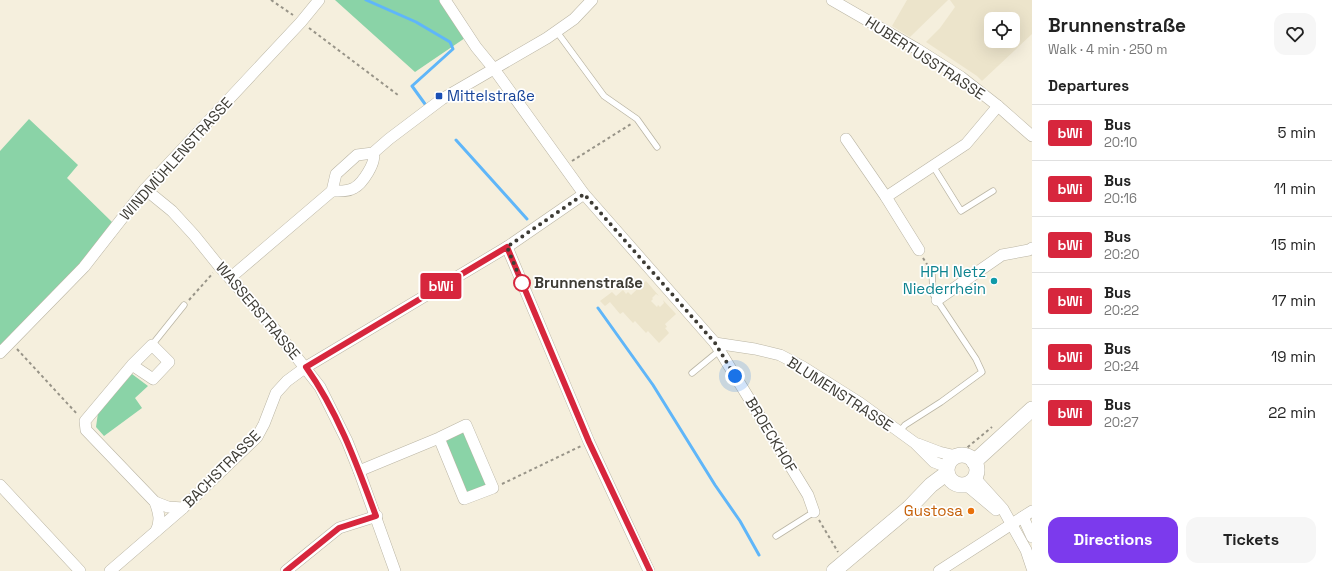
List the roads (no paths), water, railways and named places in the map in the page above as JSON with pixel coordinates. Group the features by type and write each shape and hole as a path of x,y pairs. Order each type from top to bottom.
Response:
{"street":[{"name":"WINDMÜHLENSTRASSE","path":"0,353 84,267 145,189 301,22 319,0"},
{"name":"BROECKHOF","path":"445,0 476,47 494,69 584,194 717,347 808,495 814,512"},
{"path":"230,278 332,191 336,174 357,155 373,153 389,138 430,107 557,32 574,19 592,0"},
{"name":"HUBERTUSSTRASSE","path":"832,0 847,3 961,77 998,106 1032,136"},
{"path":"886,197 966,144 998,106"},
{"path":"846,139 886,197 919,250"},
{"path":"332,191 349,191 356,187 372,166 375,157 373,153"},
{"name":"WASSERSTRASSE","path":"145,189 172,211 273,327 306,367 320,387 347,441 396,571"},
{"name":"BACHSTRASSE","path":"110,571 183,508 257,437 264,424 276,393 287,381 306,367 507,247 584,194"},
{"path":"507,247 589,442 650,571"},
{"path":"937,300 1002,255 1029,250 1032,248"},
{"path":"132,365 154,379 169,362 152,345 132,365 85,421 86,430 154,502 160,517 155,533"},
{"name":"BLUMENSTRASSE","path":"717,347 755,349 780,355 803,367 847,395 915,443 958,469"},
{"path":"834,571 909,508 931,485 958,469 1013,426 1032,409"},
{"path":"359,471 439,438 466,425 493,488 464,499 439,438"},
{"name":"BLUMENSTRASSE","path":"915,443 939,452 958,469"},
{"path":"909,508 942,489 958,469"},
{"path":"958,469 1003,510 1026,550 1032,568"},
{"path":"0,485 80,571"},
{"path":"154,502 168,507 183,508"},
{"path":"939,571 1028,514 1032,537"},
{"path":"286,571 339,528 376,516"}],"lane":[{"path":"557,32 604,96 637,119 657,147"},
{"path":"933,166 961,211 993,192"},
{"path":"899,432 905,425 941,402 982,372 976,359 933,294 932,272"},
{"path":"152,345 184,305"},
{"path":"692,374 717,347"},
{"path":"776,536 814,512"}],"waterway":[{"path":"366,0 416,22 450,42 453,49 412,86 425,104"},
{"path":"456,140 527,219"},
{"path":"598,308 653,385 715,485 740,521 759,555"}],"place":[{"name":"Mittelstraße","path":"439,96"},
{"name":"HPH Netz Niederrhein","path":"994,281"},
{"name":"Brunnenstraße","path":"522,283"},
{"name":"Gustosa","path":"971,511"}]}
